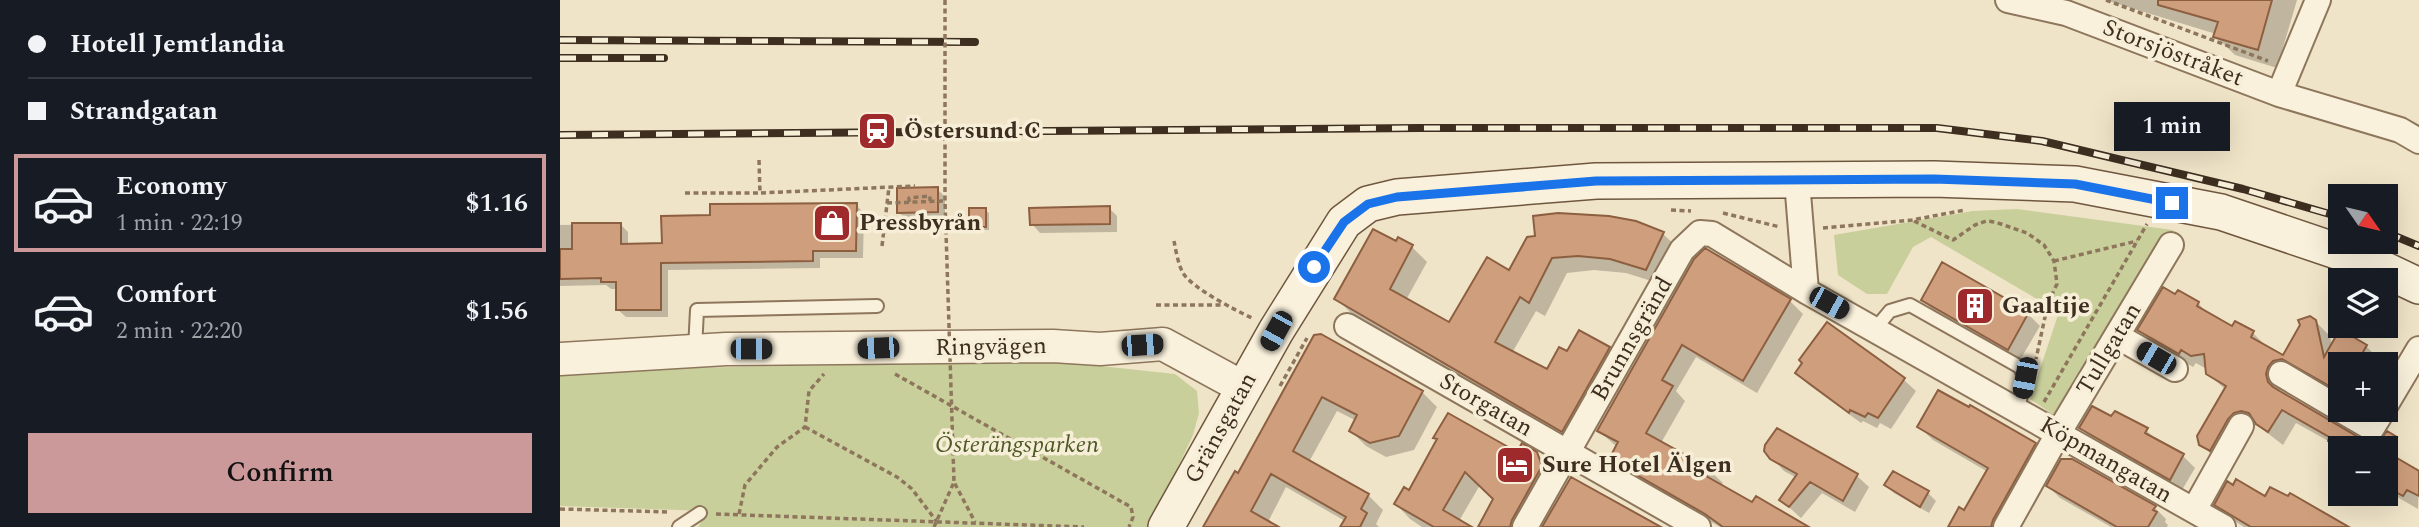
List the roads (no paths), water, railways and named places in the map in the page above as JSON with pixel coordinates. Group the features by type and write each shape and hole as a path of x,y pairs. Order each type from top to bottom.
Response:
{"main road":[{"path":"1797,181 1934,179 2075,184 2221,212 2366,261 2419,286"},
{"name":"Gränsgatan","path":"1171,525 1244,388 1289,338 1344,222 1368,204 1397,197 1596,181 1797,181"}],"street":[{"name":"Storsjöstråket","path":"2008,0 2068,7 2279,93 2400,130 2419,141"},
{"path":"2279,93 2318,0"},
{"path":"1797,181 1806,291"},
{"name":"Brunnsgränd","path":"1525,527 1682,250 1700,233 1712,234 1778,274"},
{"name":"Tullgatan","path":"2006,527 2059,432 2171,245"},
{"name":"Köpmangatan","path":"1778,274 2223,527"},
{"name":"Storgatan","path":"1347,326 1699,527"},
{"path":"2118,336 2175,369"},
{"name":"Ringvägen","path":"560,359 726,349 1053,346 1100,349 1163,344 1244,388"},
{"path":"2398,384 2419,349"},
{"path":"2281,374 2328,402"},
{"path":"2362,422 2372,428 2376,422"},
{"path":"2193,510 2241,426"}],"lane":[{"path":"1875,329 1890,311 1910,305 2020,367 2025,378 2027,414"},
{"path":"695,352 697,310 877,306"},
{"path":"679,527 700,513"}],"railway":[{"path":"560,40 975,42"},
{"path":"560,58 664,58"},
{"path":"560,135 1419,128 1937,128 2042,141 2243,189 2328,214"},
{"path":"2398,237 2419,246"}],"place":[{"name":"Östersund C","path":"877,131"},
{"name":"Pressbyrån","path":"832,223"},
{"name":"Gaaltije","path":"1975,306"},
{"name":"Sure Hotel Älgen","path":"1515,465"}],"park label":[{"name":"Österängsparken","path":"1017,445"}]}
